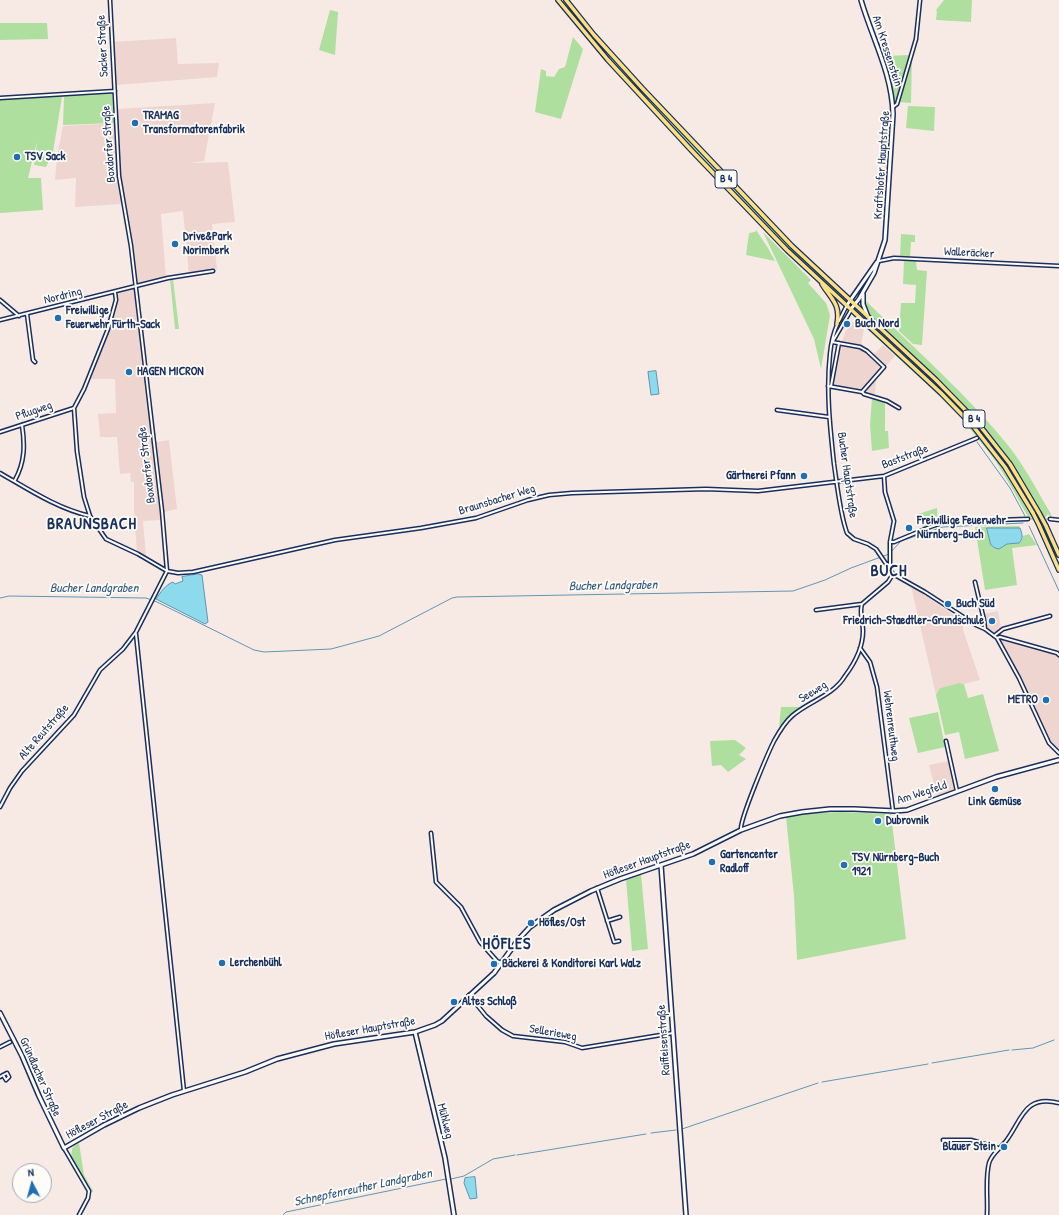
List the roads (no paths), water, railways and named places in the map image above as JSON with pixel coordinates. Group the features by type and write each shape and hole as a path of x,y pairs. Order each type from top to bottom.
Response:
{"main road":[{"name":"B 4","path":"558,0 608,60 787,250 941,393 973,426 1005,467 1033,513 1059,570"},
{"name":"B 4","path":"566,0 605,48 709,160 792,246 940,384 982,428 1001,451 1019,477 1040,513 1059,555"},
{"name":"B 4","path":"819,279 838,308 837,324"}],"street":[{"name":"Sacker Straße","path":"110,0 115,91"},
{"name":"Am Kressenstein","path":"861,0 885,67 893,107"},
{"name":"Kraftshofer Hauptstraße","path":"851,309 864,292 874,273 885,237 893,107 896,104 916,39 920,0"},
{"name":"Boxdorfer Straße","path":"0,98 115,91 120,178 136,286 168,564 167,571"},
{"name":"Walleräcker","path":"878,261 894,258 1059,266"},
{"name":"Kraftshofer Hauptstraße","path":"847,306 878,261"},
{"path":"136,286 168,278 213,271"},
{"name":"Nordring","path":"0,320 136,286"},
{"path":"115,292 116,300 108,329 84,389 74,408 81,486 90,516 106,539 138,554 167,571"},
{"path":"864,292 863,304 869,318"},
{"path":"0,300 19,316"},
{"name":"Bucher Hauptstraße","path":"847,306 837,324 832,342 828,371 829,417 837,482 847,533 854,539 872,546 893,574 925,592 997,638 1019,678 1049,743 1059,753"},
{"name":"Bucher Hauptstraße","path":"832,342 851,309"},
{"path":"27,314 34,362"},
{"path":"832,342 860,347 867,351 884,367 862,392"},
{"name":"Bucher Hauptstraße","path":"829,386 839,343"},
{"path":"829,386 862,392 864,394 887,401 898,408"},
{"name":"Pflugweg","path":"0,432 74,408"},
{"path":"777,410 829,417"},
{"path":"15,481 21,468 24,450 22,425"},
{"name":"Baststraße","path":"837,482 884,476 977,438"},
{"path":"0,473 51,501 83,515 90,516"},
{"path":"884,476 885,492 894,521 890,542 889,570"},
{"name":"Braunsbacher Weg","path":"167,571 178,573 193,572 341,538 471,519 489,515 528,500 549,495 706,488 758,491 837,482"},
{"path":"890,542 894,542 942,523 1028,519"},
{"path":"1050,519 1059,520"},
{"name":"Alte Reutstraße","path":"0,807 10,788 22,771 74,715 100,670 123,649 136,632 167,571"},
{"path":"816,610 862,604 888,582 893,574"},
{"path":"975,582 985,629"},
{"name":"Seeweg","path":"741,830 742,820 773,742 782,728 792,716 804,707 826,695 841,683 860,648 863,632 862,604"},
{"path":"994,636 1003,629 1050,616"},
{"path":"136,632 184,1091"},
{"path":"997,638 1000,637 1057,653 1059,655"},
{"name":"Wehrenreuthweg","path":"860,648 870,662 877,687 893,811"},
{"path":"946,741 957,791"},
{"name":"Am Wegfeld","path":"741,830 773,818 802,812 840,809 893,811 911,809 999,776 1059,760"},
{"name":"Höfleser Hauptstraße","path":"139,1108 290,1055 350,1041 415,1032 439,1023 494,973 522,935 537,921 567,903 597,888 696,853 741,830"},
{"path":"431,833 436,882 461,907 480,942 501,963"},
{"name":"Raiffeisenstraße","path":"661,865 686,1215"},
{"path":"597,888 614,942 619,941"},
{"path":"607,921 620,917"},
{"name":"Sellerieweg","path":"469,995 486,1016 502,1030 513,1036 565,1042 582,1048 673,1033"},
{"name":"Gründlacher Straße","path":"0,1013 22,1056 64,1148"},
{"name":"Mühlweg","path":"415,1032 445,1158 454,1215"},
{"path":"0,1047 10,1042"},
{"path":"988,1215 988,1175 990,1163 994,1154 1005,1142 1023,1113 1038,1101 1058,1103 1059,1100"},
{"name":"Höfleser Straße","path":"64,1148 139,1108"},
{"path":"943,1140 971,1140 998,1148"},
{"path":"64,1148 88,1191 88,1198 79,1215"}],"water":[{"path":"656,371 659,394 651,395 648,372"},
{"path":"987,528 1020,528 1022,539 1019,543 1007,544 999,549 995,548 991,545"},
{"path":"198,574 202,575 208,622 205,624 156,599 163,589 170,583 173,582 175,584 183,581 182,577"},
{"path":"475,1177 477,1198 470,1199 464,1183 465,1178"}],"waterway":[{"path":"977,442 1010,488 1025,516"},
{"name":"Bucher Landgraben","path":"891,552 901,541 943,527 1023,523"},
{"path":"1029,526 1059,591"},
{"name":"Bucher Landgraben","path":"0,598 9,596 146,598 254,650 264,652 331,649 379,636 452,598 457,597 793,591 825,580 851,568 889,554"},
{"name":"Schnepfenreuther Landgraben","path":"1012,1050 1033,1048 1054,1040"},
{"name":"Schnepfenreuther Landgraben","path":"932,1063 1009,1050"},
{"name":"Schnepfenreuther Landgraben","path":"822,1082 928,1064"},
{"name":"Schnepfenreuther Landgraben","path":"682,1129 818,1083"},
{"name":"Schnepfenreuther Landgraben","path":"651,1133 676,1130"},
{"name":"Schnepfenreuther Landgraben","path":"517,1155 646,1134"},
{"name":"Schnepfenreuther Landgraben","path":"451,1179 464,1176 493,1159 515,1155"},
{"name":"Schnepfenreuther Landgraben","path":"283,1215 286,1212 446,1179"}],"tunnel":[{"path":"1028,519 1050,519"}],"place":[{"name":"TRAMAG Transformatorenfabrik","path":"135,123"},
{"name":"TSV Sack","path":"17,157"},
{"name":"Drive&Park Norimberk","path":"175,244"},
{"name":"Freiwillige Feuerwehr Fürth-Sack","path":"58,318"},
{"name":"Buch Nord","path":"847,324"},
{"name":"HAGEN MICRON","path":"129,372"},
{"name":"Gärtnerei Pfann","path":"804,476"},
{"name":"Freiwillige Feuerwehr Nürnberg-Buch","path":"909,528"},
{"name":"Buch Süd","path":"948,604"},
{"name":"Friedrich-Staedtler-Grundschule","path":"992,621"},
{"name":"METRO","path":"1046,700"},
{"name":"Link Gemüse","path":"995,789"},
{"name":"Dubrovnik","path":"878,821"},
{"name":"Gartencenter Radloff","path":"712,862"},
{"name":"TSV Nürnberg-Buch 1921","path":"844,865"},
{"name":"Höfles/Ost","path":"531,923"},
{"name":"Lerchenbühl","path":"222,963"},
{"name":"Bäckerei & Konditorei Karl Walz","path":"494,964"},
{"name":"Altes Schloß","path":"454,1002"},
{"name":"Blauer Stein","path":"1004,1147"}],"district":[{"name":"BRAUNSBACH","path":"92,525"},
{"name":"BUCH","path":"889,572"},
{"name":"HÖFLES","path":"507,945"}]}
